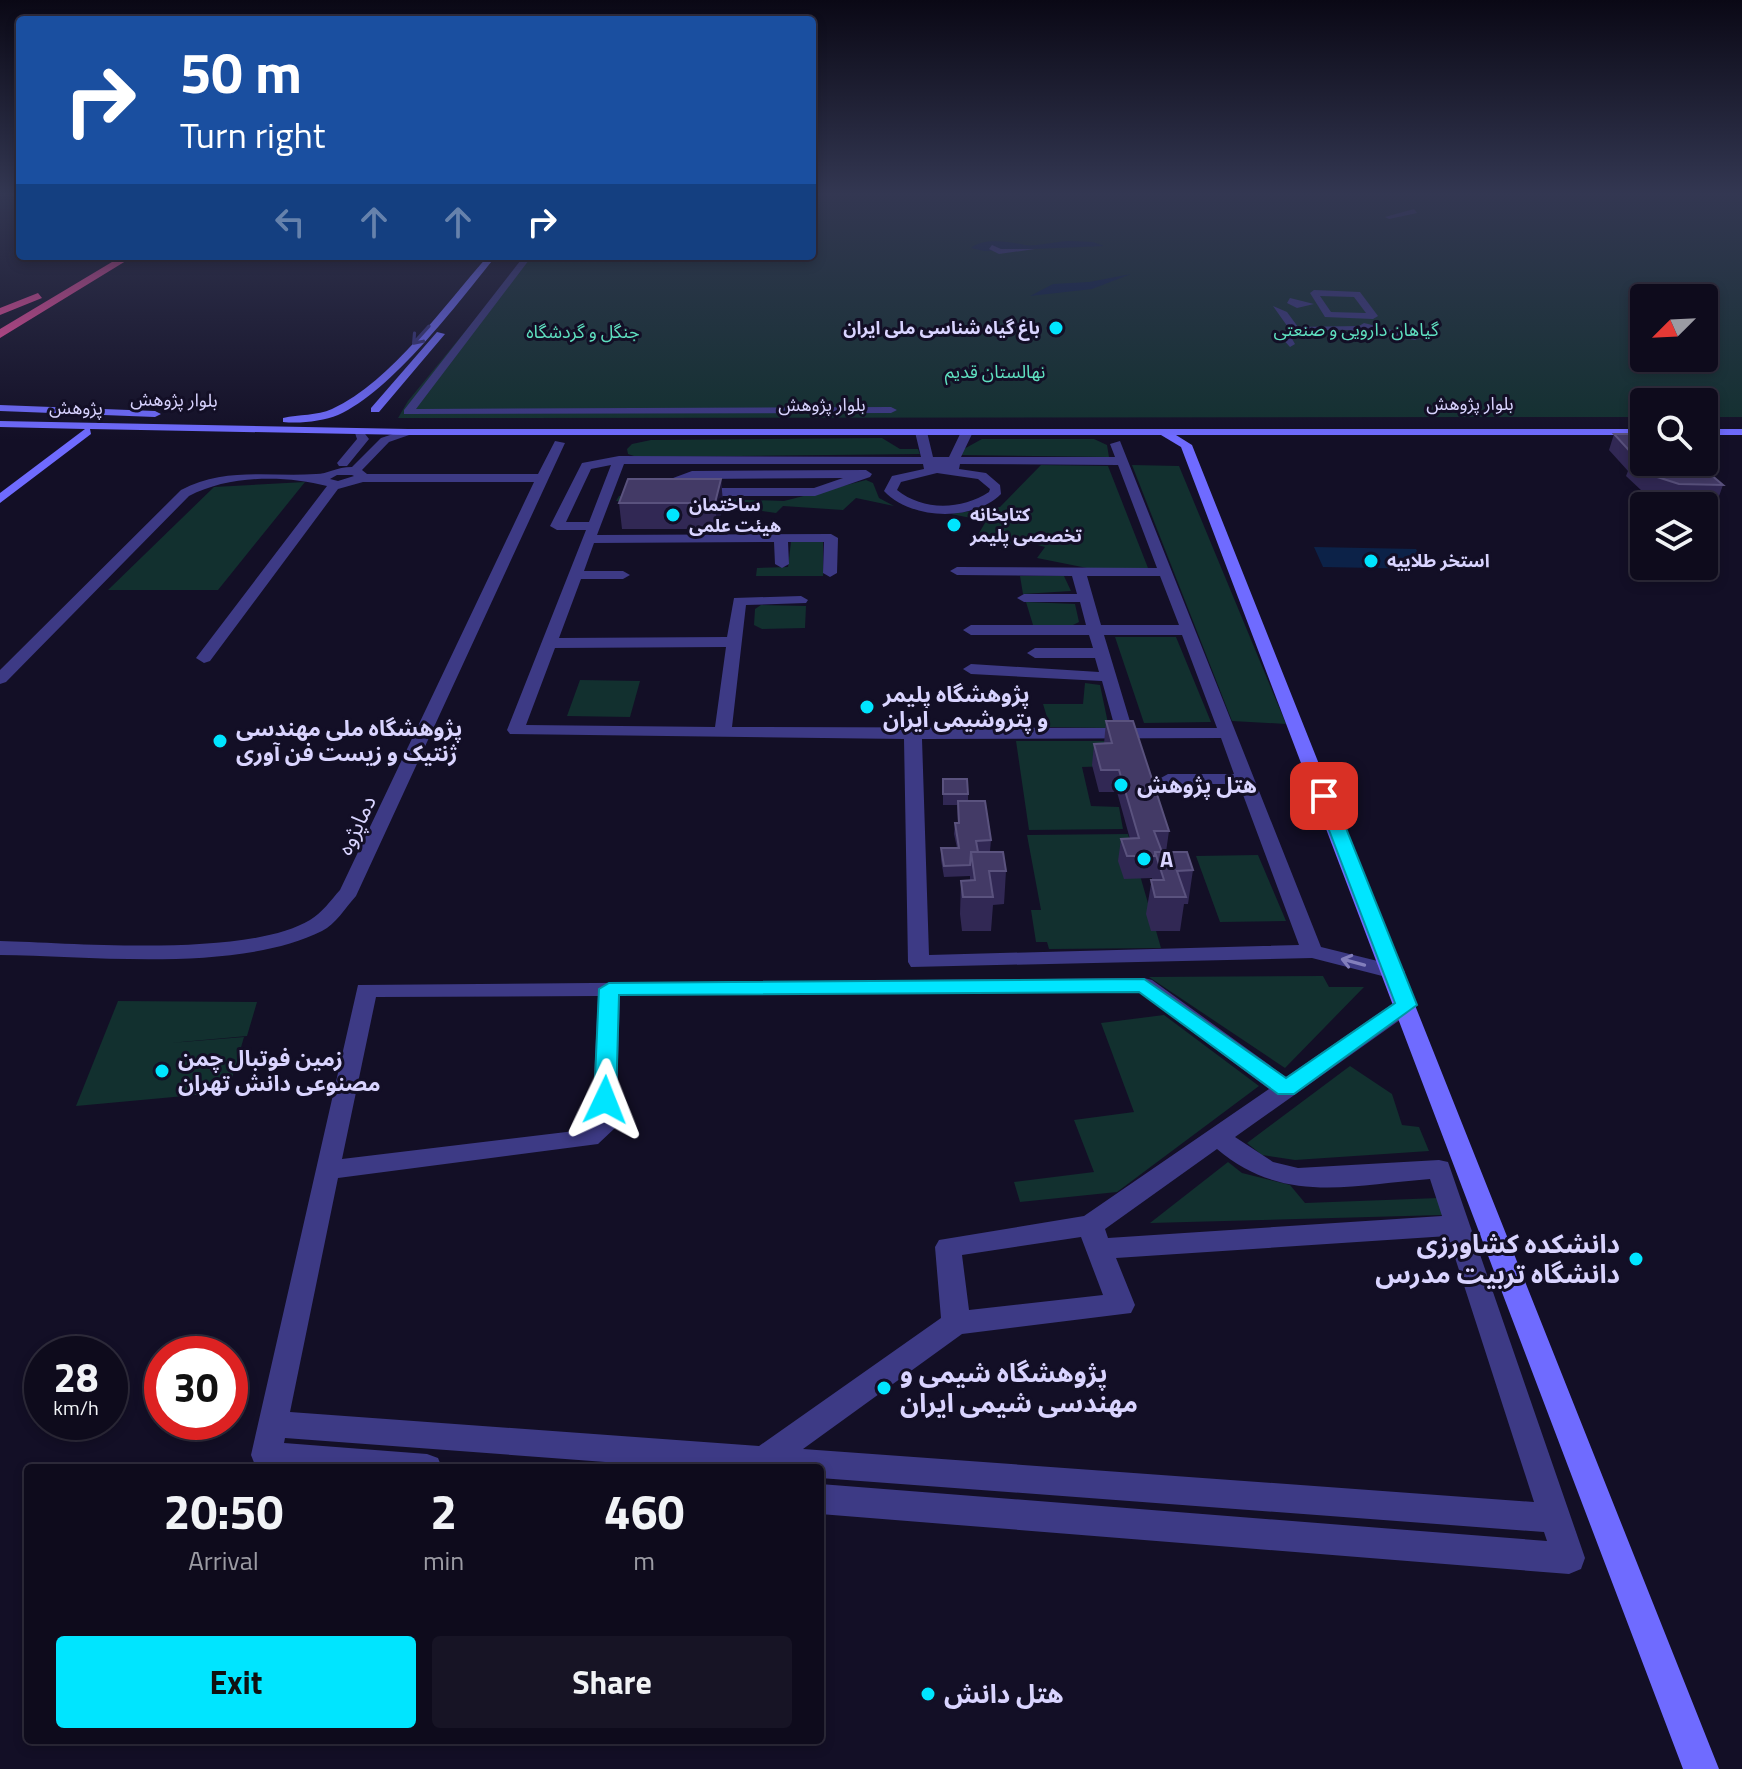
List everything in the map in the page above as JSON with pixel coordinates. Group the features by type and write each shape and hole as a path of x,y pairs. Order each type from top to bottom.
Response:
{"highway":[{"path":"0,312 45,299 75,276"},
{"path":"0,318 91,276"},
{"path":"0,336 44,312 45,299"}],"street":[{"path":"284,420 324,416 342,409 386,374 474,276"},
{"path":"342,409 354,413 375,410 490,276"},
{"path":"513,276 408,412 891,410"},
{"path":"1295,330 1277,307 1297,300 1340,304 1358,324 1415,337"},
{"path":"1290,344 1285,336 1295,330 1376,329"},
{"path":"0,408 194,418"},
{"path":"375,410 376,417 395,422"},
{"name":"بلوار پژوهش","path":"0,416 395,422 1630,422"},
{"path":"1718,422 1742,422"},
{"name":"پژوهش","path":"0,424 152,427"},
{"name":"بلوار پژوهش","path":"152,427 358,432 1630,432"},
{"path":"0,431 201,429"},
{"path":"0,499 87,432"},
{"path":"204,658 363,439 358,432"},
{"path":"358,474 385,440 408,432"},
{"path":"921,432 929,465"},
{"path":"954,465 967,432"},
{"path":"1151,432 1186,445 1232,432"},
{"path":"1718,432 1742,432"},
{"name":"دماپژوه","path":"0,948 204,949 274,943 317,925 349,892 559,443"},
{"path":"1186,445 1394,972 1701,1769"},
{"path":"830,573 831,538 591,533 557,526 586,466 619,460 901,460 954,465 1118,452 1312,951"},
{"path":"619,460 516,730 1227,733"},
{"path":"896,479 866,474 692,475 671,481 674,489 689,492 815,492 866,474 901,460"},
{"path":"929,465 896,479 890,485 896,498 942,509 976,505 995,494 996,488 1032,460"},
{"path":"954,465 982,476 996,488"},
{"path":"0,679 185,493 197,485 237,479 335,478 358,474 542,478"},
{"path":"781,538 782,564"},
{"path":"957,571 1164,572"},
{"path":"1078,571 1125,733"},
{"path":"573,575 623,575"},
{"path":"1024,598 1086,598"},
{"path":"723,730 739,601 801,600"},
{"path":"971,630 1187,630"},
{"path":"548,643 734,642"},
{"path":"1035,653 1102,653"},
{"path":"971,669 1109,677"},
{"path":"913,734 919,962 1312,951 1394,972"},
{"path":"1168,779 1245,779"},
{"path":"377,1464 266,1455 366,990 1144,985 1286,1089"},
{"path":"328,1170 589,1138 604,1127 609,989"},
{"path":"1094,1237 1218,1136 1406,1005"},
{"path":"824,1499 1569,1558 1439,1169 1318,1176 1281,1175 1243,1157 1218,1136"},
{"path":"956,1323 948,1247 1094,1237 1458,1225"},
{"path":"763,1460 956,1323 1121,1305 1094,1237"},
{"path":"274,1424 818,1464"},
{"path":"824,1464 1556,1518"}],"green space":[{"name":"باغ گیاه‌ شناسی ملی ایران","path":"511,276 1742,276 1742,417 1718,417 1718,388 1630,388 1630,417 398,418 408,401"},
{"path":"882,438 900,449 918,449 920,454 637,457 628,454 627,449 632,444 651,440"},
{"path":"982,439 1094,439 1107,445 1109,457 960,455 962,450"},
{"path":"1041,465 1108,466 1148,568 1092,569 1037,558 1045,547 1027,542 1019,546 992,542 994,536 978,535 986,521 951,514 1000,507"},
{"path":"1132,465 1179,466 1286,724 1232,721"},
{"path":"866,480 873,483 879,498 894,506 856,498 843,510 783,506 776,513 733,507 731,503 616,501 619,496 784,501"},
{"path":"305,482 218,590 108,590 214,487"},
{"path":"791,542 823,542 823,576 756,576 757,568 788,567"},
{"path":"1020,576 1064,576 1071,591 1023,594"},
{"path":"1026,602 1075,604 1079,622 1073,625 1033,625"},
{"path":"761,605 806,606 805,628 762,629 754,625 755,609"},
{"path":"1115,637 1176,637 1211,722 1144,723"},
{"path":"580,680 640,681 630,717 567,716"},
{"path":"1085,683 1100,685 1109,728 1050,727 1043,704 1083,704"},
{"path":"1016,741 1107,741 1115,766 1082,767 1091,806 1119,807 1123,829 1029,830"},
{"path":"1128,834 1161,948 1049,949 1047,942 1036,942 1031,910 1041,910 1027,835"},
{"path":"1258,855 1286,921 1220,922 1196,856"},
{"path":"1323,976 1329,987 1364,987 1285,1068 1149,977"},
{"path":"118,1001 257,1002 247,1036 170,1043 244,1037 228,1092 76,1106"},
{"path":"1164,1015 1259,1086 1117,1192 1020,1202 1014,1182 1094,1172 1074,1120 1134,1112 1101,1023"},
{"path":"1350,1066 1392,1094 1402,1125 1419,1127 1429,1151 1295,1160 1262,1155 1247,1143"},
{"path":"1228,1162 1242,1173 1290,1185 1305,1203 1439,1198 1442,1215 1150,1223"}],"water":[{"path":"1127,276 1092,289 1030,296 1053,284"},
{"name":"استخر طلاییه","path":"1314,547 1416,549 1428,569 1323,567"}],"building":[{"path":"1614,434 1630,434 1630,451"},
{"path":"1654,476 1712,476 1723,485 1679,484"},
{"path":"628,479 721,479 715,503 619,503"},
{"path":"1106,721 1133,721 1169,831 1154,831 1162,852 1155,852 1155,856 1127,856 1121,839 1139,838 1119,770 1101,770 1094,744 1112,743"},
{"path":"943,779 967,779 968,794 943,794"},
{"path":"958,801 985,801 991,840 976,841 978,852 971,852 970,865 944,866 941,848 959,848 955,823 959,823"},
{"path":"971,852 1003,852 1006,871 989,871 993,897 963,897 961,881 975,880"},
{"path":"1155,852 1187,852 1193,870 1177,871 1186,897 1155,897 1151,880 1164,880"}],"place":[{"name":"باغ گیاه‌ شناسی ملی ایران","path":"1056,328"},
{"name":"ساختمان هیئت علمی","path":"673,515"},
{"name":"کتابخانه تخصصی پلیمر","path":"954,525"},
{"name":"استخر طلاییه","path":"1371,561"},
{"name":"پژوهشگاه پلیمر و پتروشیمی ایران","path":"867,707"},
{"name":"پژوهشگاه ملی مهندسی ژنتیک و زیست فن آوری","path":"220,741"},
{"name":"هتل پژوهش","path":"1121,785"},
{"name":"A","path":"1144,859"},
{"name":"زمین فوتبال چمن مصنوعی دانش تهران","path":"162,1071"},
{"name":"دانشکده کشاورزی دانشگاه تربیت مدرس","path":"1636,1259"},
{"name":"پژوهشگاه شیمی و مهندسی شیمی ایران","path":"884,1388"},
{"name":"هتل دانش","path":"928,1694"}],"route":[{"path":"605,1100 609,989 1144,985 1286,1089 1406,1005 1324,796"}],"park label":[{"name":"گیاهان دارویی و صنعتی","path":"1356,330"},
{"name":"جنگل و گردشگاه","path":"583,332"},
{"name":"نهالستان قدیم","path":"995,372"}]}
